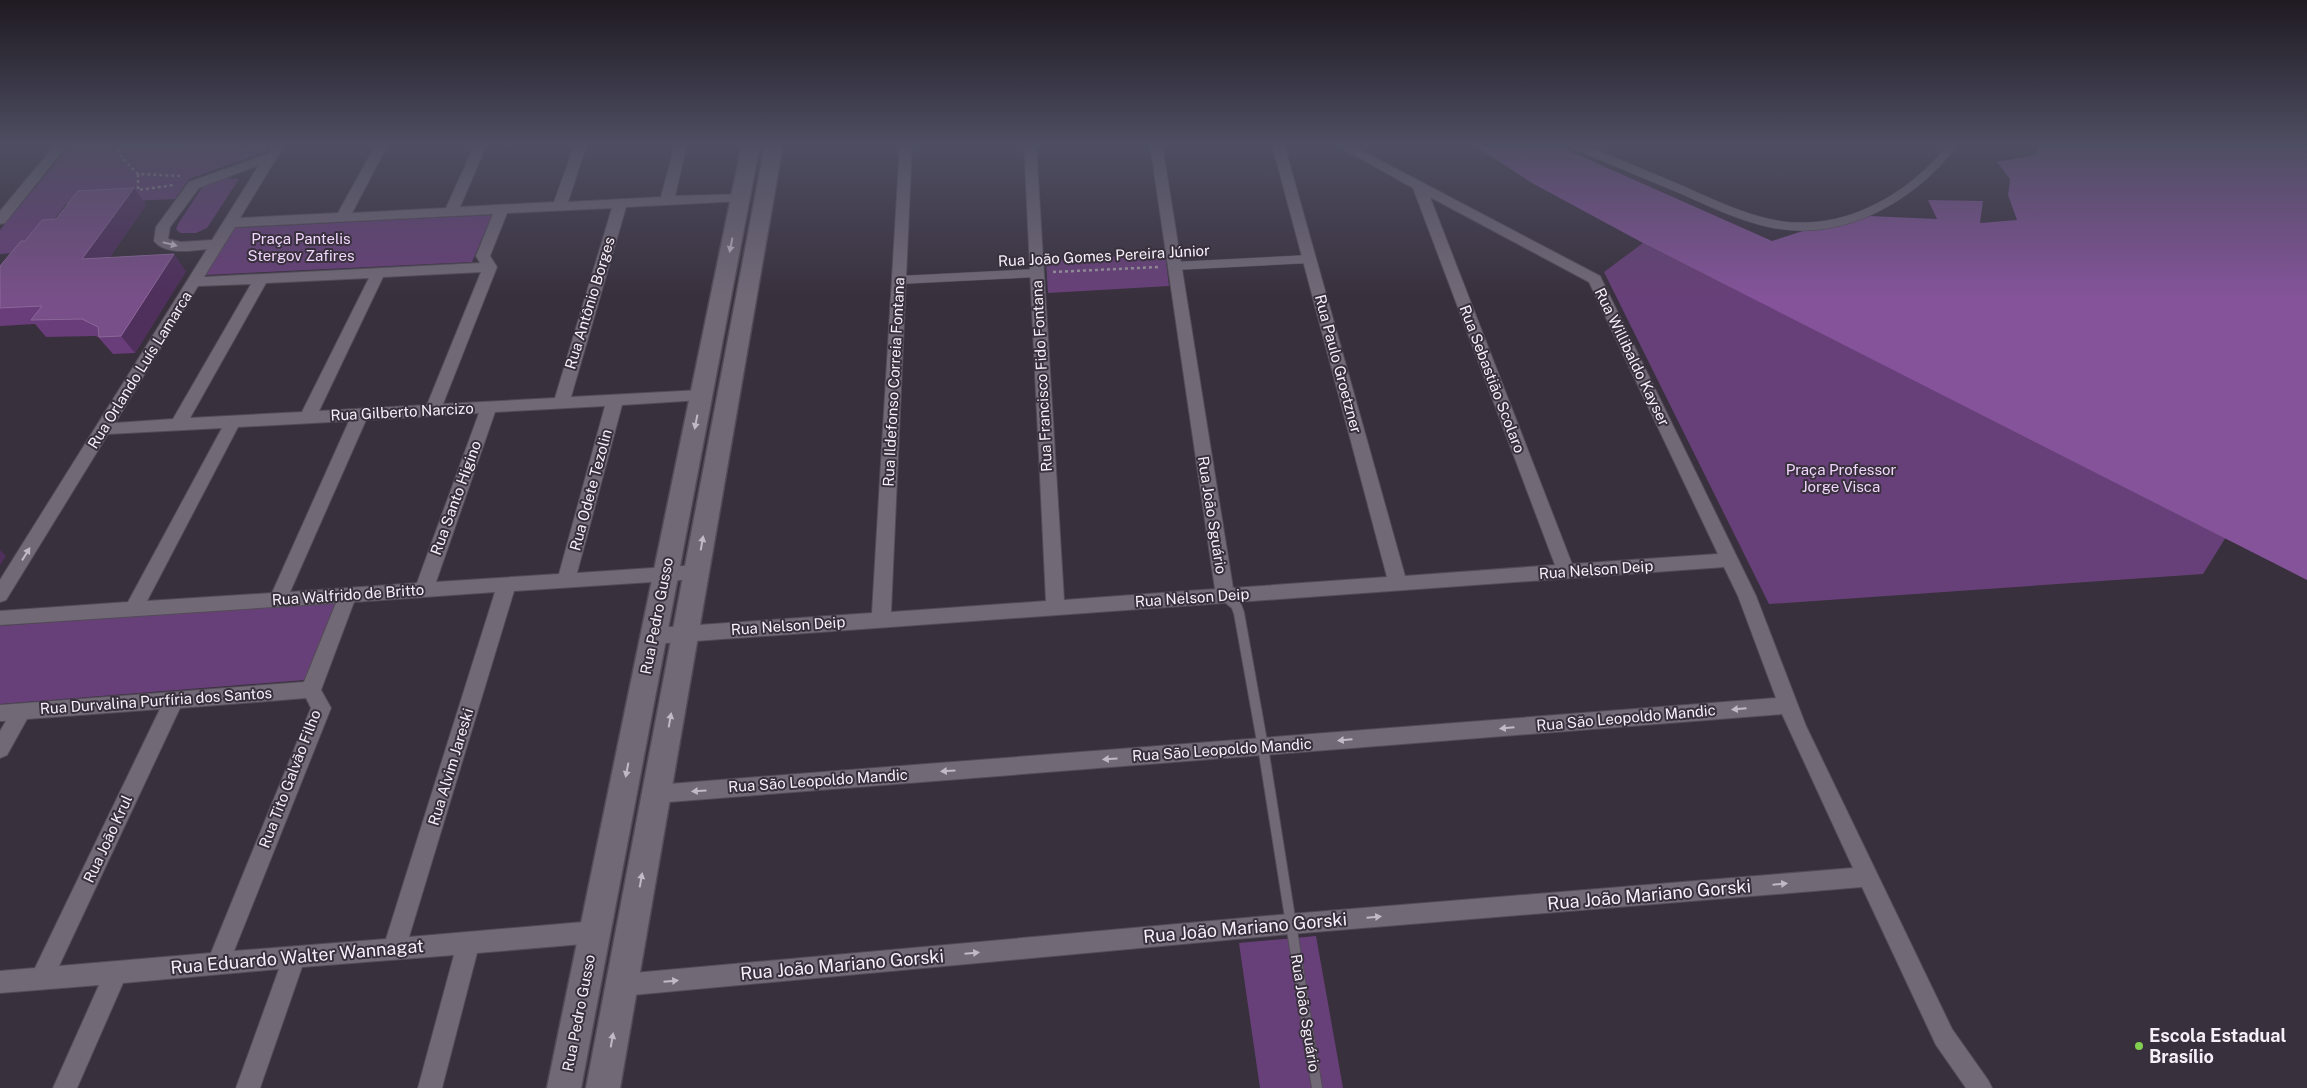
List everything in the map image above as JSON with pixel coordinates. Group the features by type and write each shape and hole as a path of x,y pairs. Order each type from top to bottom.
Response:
{"main road":[{"name":"Rua Pedro Gusso","path":"604,1088 765,195"},
{"name":"Rua Pedro Gusso","path":"564,1088 740,197"}],"street":[{"path":"0,220 21,195"},
{"path":"187,195 168,221 161,235 161,241 176,246 218,244"},
{"name":"Rua Orlando Luís Lamarca","path":"0,596 248,195"},
{"path":"342,218 355,195"},
{"path":"451,212 459,195"},
{"path":"559,206 563,195"},
{"path":"667,201 669,195"},
{"name":"Rua Ildefonso Correia Fontana","path":"881,620 903,195"},
{"name":"Rua Francisco Fido Fontana","path":"1033,195 1055,608"},
{"name":"Rua João Sguário","path":"1163,195 1225,595"},
{"name":"Rua Paulo Groetzner","path":"1292,195 1398,583"},
{"name":"Rua Sebastião Scolaro","path":"1422,195 1566,572"},
{"name":"Rua Willibaldo Kayser","path":"1436,195 1595,279 1754,612 1788,706 1944,1038 1980,1088"},
{"path":"230,223 740,197"},
{"name":"Rua Antônio Borges","path":"561,403 620,203"},
{"path":"490,267 483,256 502,209"},
{"path":"194,282 490,267"},
{"path":"433,410 490,267"},
{"path":"308,418 378,273"},
{"path":"178,425 261,279"},
{"name":"Rua Gilberto Narcizo","path":"103,429 701,395"},
{"name":"Rua Odete Tezolin","path":"566,580 615,400"},
{"name":"Rua Santo Higino","path":"424,590 489,407"},
{"path":"278,599 360,414"},
{"path":"134,609 233,422"},
{"name":"Rua Nelson Deip","path":"654,636 1730,560"},
{"name":"Rua Walfrido de Britto","path":"0,618 697,572"},
{"name":"Rua Alvim Jareski","path":"394,949 507,584"},
{"name":"Rua Tito Galvão Filho","path":"218,964 321,708 311,690 348,595"},
{"name":"Rua Durvalina Purfíria dos Santos","path":"0,713 311,690"},
{"name":"Rua João Krul","path":"41,979 174,700"},
{"name":"Rua São Leopoldo Mandic","path":"656,794 1788,706"},
{"path":"0,749 21,712"},
{"name":"Rua João Mariano Gorski","path":"622,985 1290,924 1868,877"},
{"name":"Rua Eduardo Walter Wannagat","path":"0,982 595,932"},
{"path":"430,1088 468,943"},
{"path":"248,1088 294,958"},
{"path":"65,1088 116,973"}],"lane":[{"path":"1694,195 1726,208 1778,225 1806,227 1849,218 1879,208 1899,195"},
{"name":"Rua João Gomes Pereira Júnior","path":"1174,266 1310,259"},
{"name":"Rua João Gomes Pereira Júnior","path":"899,280 1037,273"},
{"name":"Rua João Sguário","path":"1225,595 1236,605 1239,613 1263,747 1317,1088"}],"path":[{"name":"Rua João Gomes Pereira Júnior","path":"1037,273 1174,266"}],"green space":[{"path":"29,195 178,195 175,199 66,204 29,252 0,254 0,230"},
{"path":"197,195 229,195 207,228 196,233 180,233 176,229"},
{"name":"Praça Pantelis Stergov Zafires","path":"492,215 472,262 205,275 235,228"},
{"name":"Praça Professor Jorge Visca","path":"1643,243 2226,537 2203,574 1769,604 1604,272"},
{"path":"1165,254 1169,286 1048,293 1046,260"},
{"path":"337,601 305,680 0,704 0,626"},
{"path":"1316,936 1343,1088 1260,1088 1239,943"}],"shaded area":[{"path":"1554,195 1668,195 1772,241 1806,230 1869,216 1937,219 1928,200 1983,201 1980,223 2017,220 2008,195 2307,195 2307,580 1643,243"}],"building":[{"path":"75,195 129,195 82,259 174,254 121,336 99,337 98,327 82,319 31,320 42,306 0,308 0,266 21,241 25,241 42,220 56,219"}],"place":[{"name":"Escola Estadual Brasílio","path":"2139,1046"}]}
